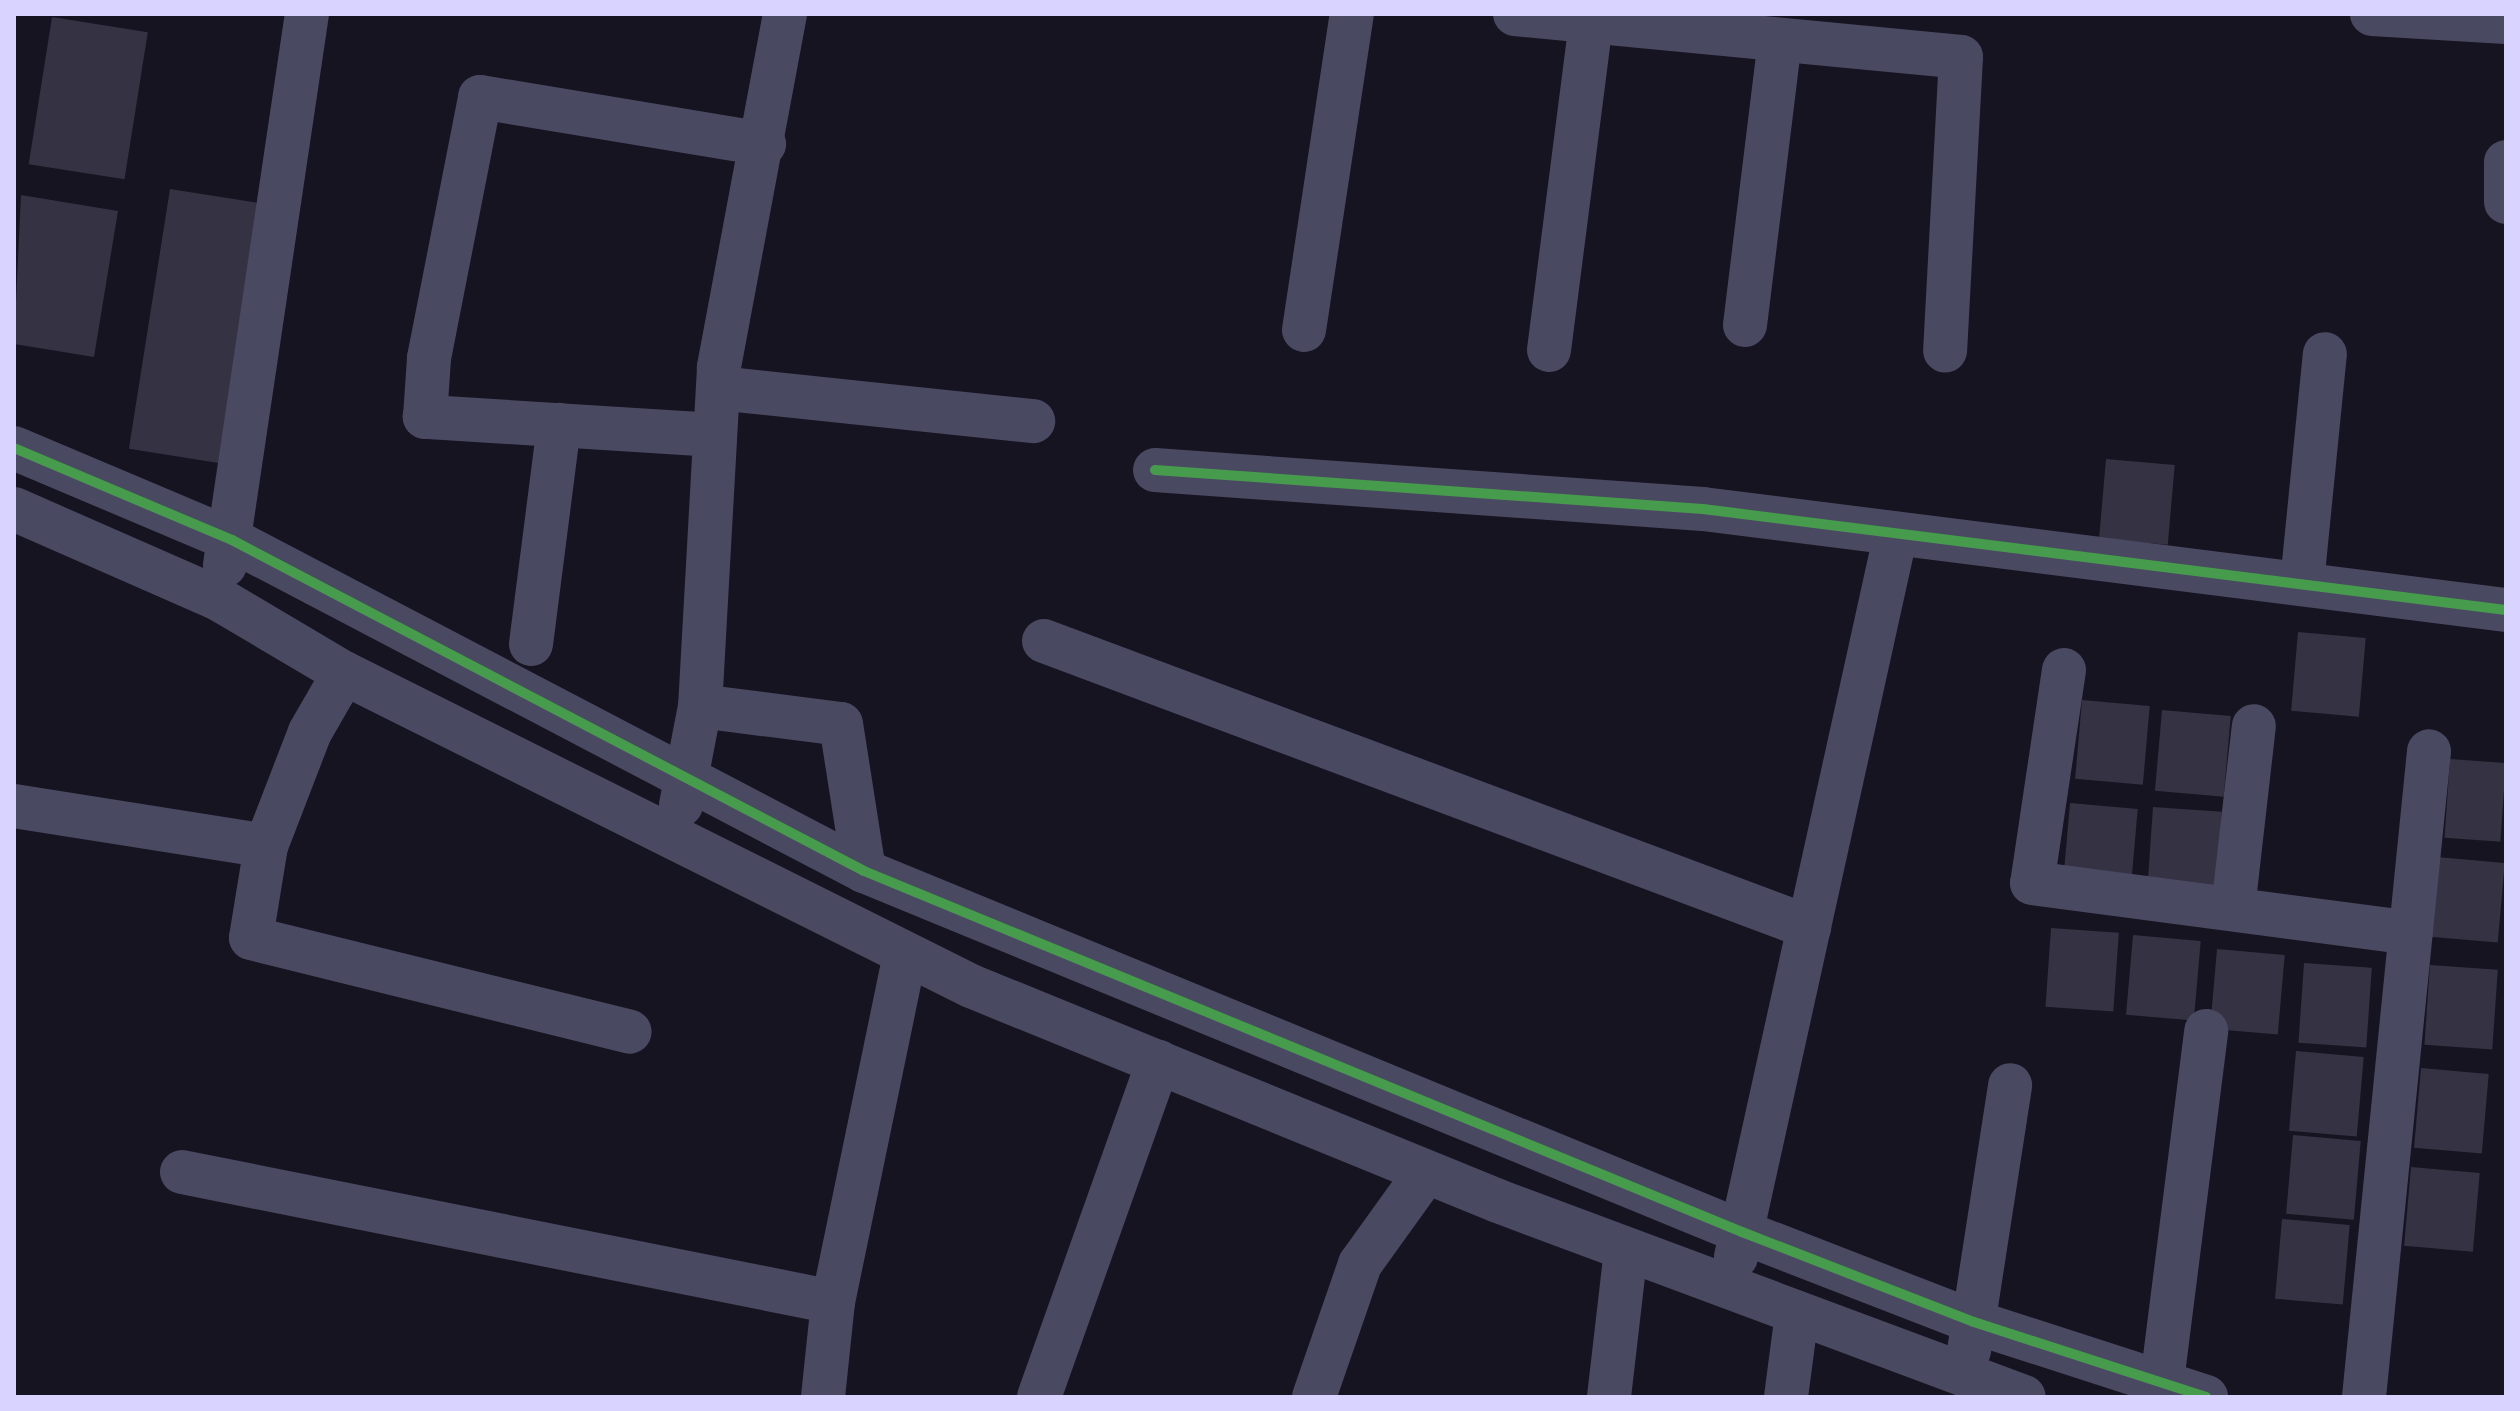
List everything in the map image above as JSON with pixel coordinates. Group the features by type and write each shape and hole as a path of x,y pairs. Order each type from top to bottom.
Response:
{"street":[{"path":"217,598 232,540 307,14"},
{"path":"671,840 688,779 700,706 718,388 785,14"},
{"path":"1304,330 1352,14"},
{"path":"1515,14 1961,57 1945,351"},
{"path":"2372,14 2506,22"},
{"path":"1549,350 1591,22"},
{"path":"1745,325 1780,41"},
{"path":"715,435 425,417 429,358 480,97 764,144"},
{"path":"2506,162 2506,202"},
{"path":"2302,583 2325,354"},
{"path":"718,388 1033,421"},
{"path":"531,644 559,425"},
{"path":"14,448 232,540 864,871 1742,1232 1974,1322 2162,1389 2206,1397"},
{"path":"1155,470 1703,509 2506,610"},
{"path":"14,509 217,598 344,673 671,840 905,954 1426,1172 1797,1313 1963,1386 2024,1397"},
{"path":"1729,1289 1896,533"},
{"path":"1044,641 1809,927"},
{"path":"2064,670 2032,883 2411,933"},
{"path":"344,673 310,732 266,846 251,938 630,1032"},
{"path":"700,706 841,724 864,871"},
{"path":"2233,909 2254,726"},
{"path":"2364,1397 2429,751"},
{"path":"14,806 266,846"},
{"path":"823,1397 833,1302 905,954"},
{"path":"2162,1389 2206,1031"},
{"path":"1039,1397 1158,1062"},
{"path":"1963,1386 2010,1085"},
{"path":"182,1172 833,1302"},
{"path":"1314,1397 1360,1264 1426,1172"},
{"path":"1609,1397 1626,1250"},
{"path":"1786,1397 1797,1313"}],"building":[{"path":"52,17 148,32 124,179 29,164"},
{"path":"170,189 266,204 225,464 129,449"},
{"path":"21,195 118,211 94,357 14,344"},
{"path":"2106,459 2175,465 2168,545 2099,539"},
{"path":"2298,632 2366,638 2359,717 2291,711"},
{"path":"2082,700 2150,706 2143,785 2075,779"},
{"path":"2162,710 2231,716 2224,797 2155,791"},
{"path":"2450,759 2506,763 2500,842 2444,838"},
{"path":"2070,803 2138,809 2131,889 2063,883"},
{"path":"2153,807 2222,812 2216,891 2147,886"},
{"path":"2437,857 2505,863 2498,943 2430,937"},
{"path":"2051,928 2119,933 2113,1012 2045,1007"},
{"path":"2133,935 2201,941 2194,1021 2126,1015"},
{"path":"2217,949 2285,955 2278,1035 2210,1029"},
{"path":"2304,963 2372,968 2366,1048 2298,1043"},
{"path":"2430,965 2498,970 2492,1050 2424,1045"},
{"path":"2296,1051 2364,1057 2357,1137 2289,1131"},
{"path":"2421,1068 2489,1074 2482,1154 2414,1148"},
{"path":"2293,1135 2361,1141 2354,1220 2286,1214"},
{"path":"2411,1167 2480,1173 2473,1252 2404,1246"},
{"path":"2282,1219 2350,1225 2343,1305 2275,1299"}],"cycle path":[{"path":"14,448 232,540 864,871 1742,1232 1974,1322 2206,1397"},
{"path":"1155,470 1703,509 2506,610"}]}
